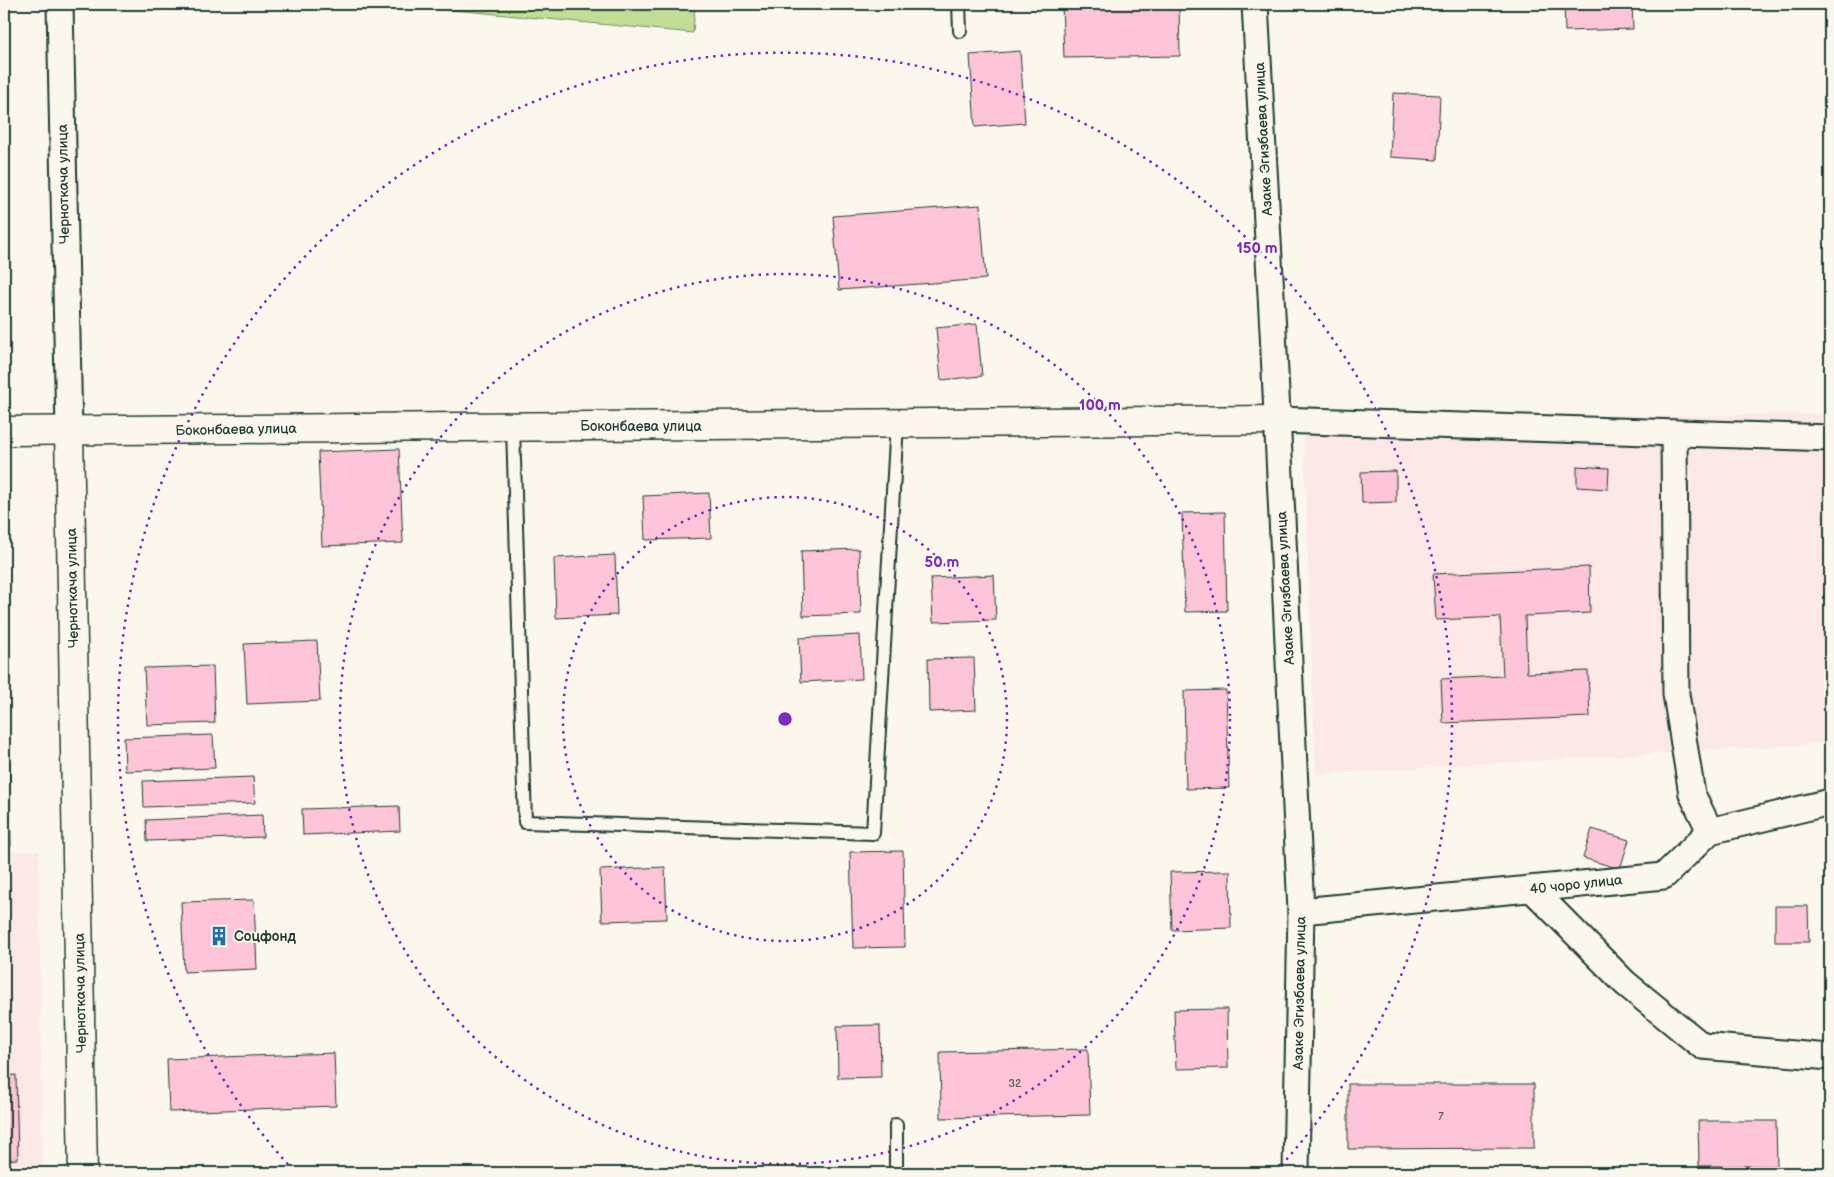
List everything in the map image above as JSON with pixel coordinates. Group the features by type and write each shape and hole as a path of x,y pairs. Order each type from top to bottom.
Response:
{"street":[{"name":"Черноткача улица","path":"60,4 83,1173"},
{"name":"Азаке Эгизбаева улица","path":"1255,4 1300,911 1296,1173"},
{"name":"Боконбаева улица","path":"4,431 1277,420"},
{"path":"1277,420 1830,438"},
{"path":"1674,433 1676,694 1692,794 1710,831 1830,802"},
{"name":"40 чоро улица","path":"1300,911 1664,876 1710,831"},
{"path":"1532,888 1625,982 1702,1046 1830,1057"}],"lane":[{"path":"959,4 960,31"},
{"path":"513,427 525,822 873,832 897,423"},
{"path":"896,1125 896,1173"}],"shaded area":[{"path":"1830,414 1830,743 1316,774 1303,421"},
{"path":"39,851 42,1173 4,1173 4,852"}],"green space":[{"path":"392,4 695,4 693,33"}],"building":[{"path":"1062,4 1179,4 1180,56 1064,58"},
{"path":"1564,4 1632,4 1633,29 1565,31"},
{"path":"1020,51 1025,123 975,127 970,55"},
{"path":"1393,93 1440,95 1437,160 1390,157"},
{"path":"980,205 986,279 839,290 833,216"},
{"path":"977,324 982,376 941,380 936,328"},
{"path":"399,449 403,543 322,546 318,452"},
{"path":"1577,466 1609,468 1608,489 1577,487"},
{"path":"1396,471 1396,502 1362,503 1361,472"},
{"path":"709,493 711,538 645,540 643,496"},
{"path":"1225,512 1227,611 1185,612 1182,513"},
{"path":"859,549 861,614 803,616 801,551"},
{"path":"615,555 617,615 556,618 554,558"},
{"path":"1589,567 1590,613 1525,616 1527,673 1588,671 1590,717 1443,723 1441,679 1503,676 1500,617 1436,620 1433,574"},
{"path":"994,575 996,620 933,622 931,578"},
{"path":"860,635 862,679 801,682 799,638"},
{"path":"317,641 320,701 247,704 244,644"},
{"path":"974,658 976,710 929,712 928,659"},
{"path":"213,666 215,723 147,725 144,668"},
{"path":"1226,690 1229,788 1186,789 1184,691"},
{"path":"213,735 215,768 125,771 124,738"},
{"path":"4,761 9,761 11,846 4,846"},
{"path":"253,777 255,803 144,807 143,781"},
{"path":"399,806 400,831 303,835 302,809"},
{"path":"262,815 263,837 147,841 146,820"},
{"path":"1592,829 1629,840 1620,869 1583,858"},
{"path":"903,851 905,947 853,948 850,852"},
{"path":"665,867 667,919 602,921 600,870"},
{"path":"1230,871 1231,928 1172,930 1170,872"},
{"name":"Соцфонд","path":"254,900 257,969 184,972 181,902"},
{"path":"1775,906 1808,906 1809,942 1775,942"},
{"path":"1227,1009 1228,1068 1176,1069 1174,1010"},
{"path":"880,1025 881,1077 838,1078 837,1026"},
{"path":"1088,1049 1090,1115 941,1118 940,1052"},
{"path":"334,1053 336,1106 169,1112 167,1059"},
{"path":"16,1075 18,1159 4,1160 4,1076"},
{"path":"1348,1084 1534,1084 1534,1148 1348,1149"},
{"path":"1698,1121 1776,1121 1777,1166 1699,1166"}],"place":[{"name":"Соцфонд","path":"219,936"}]}
